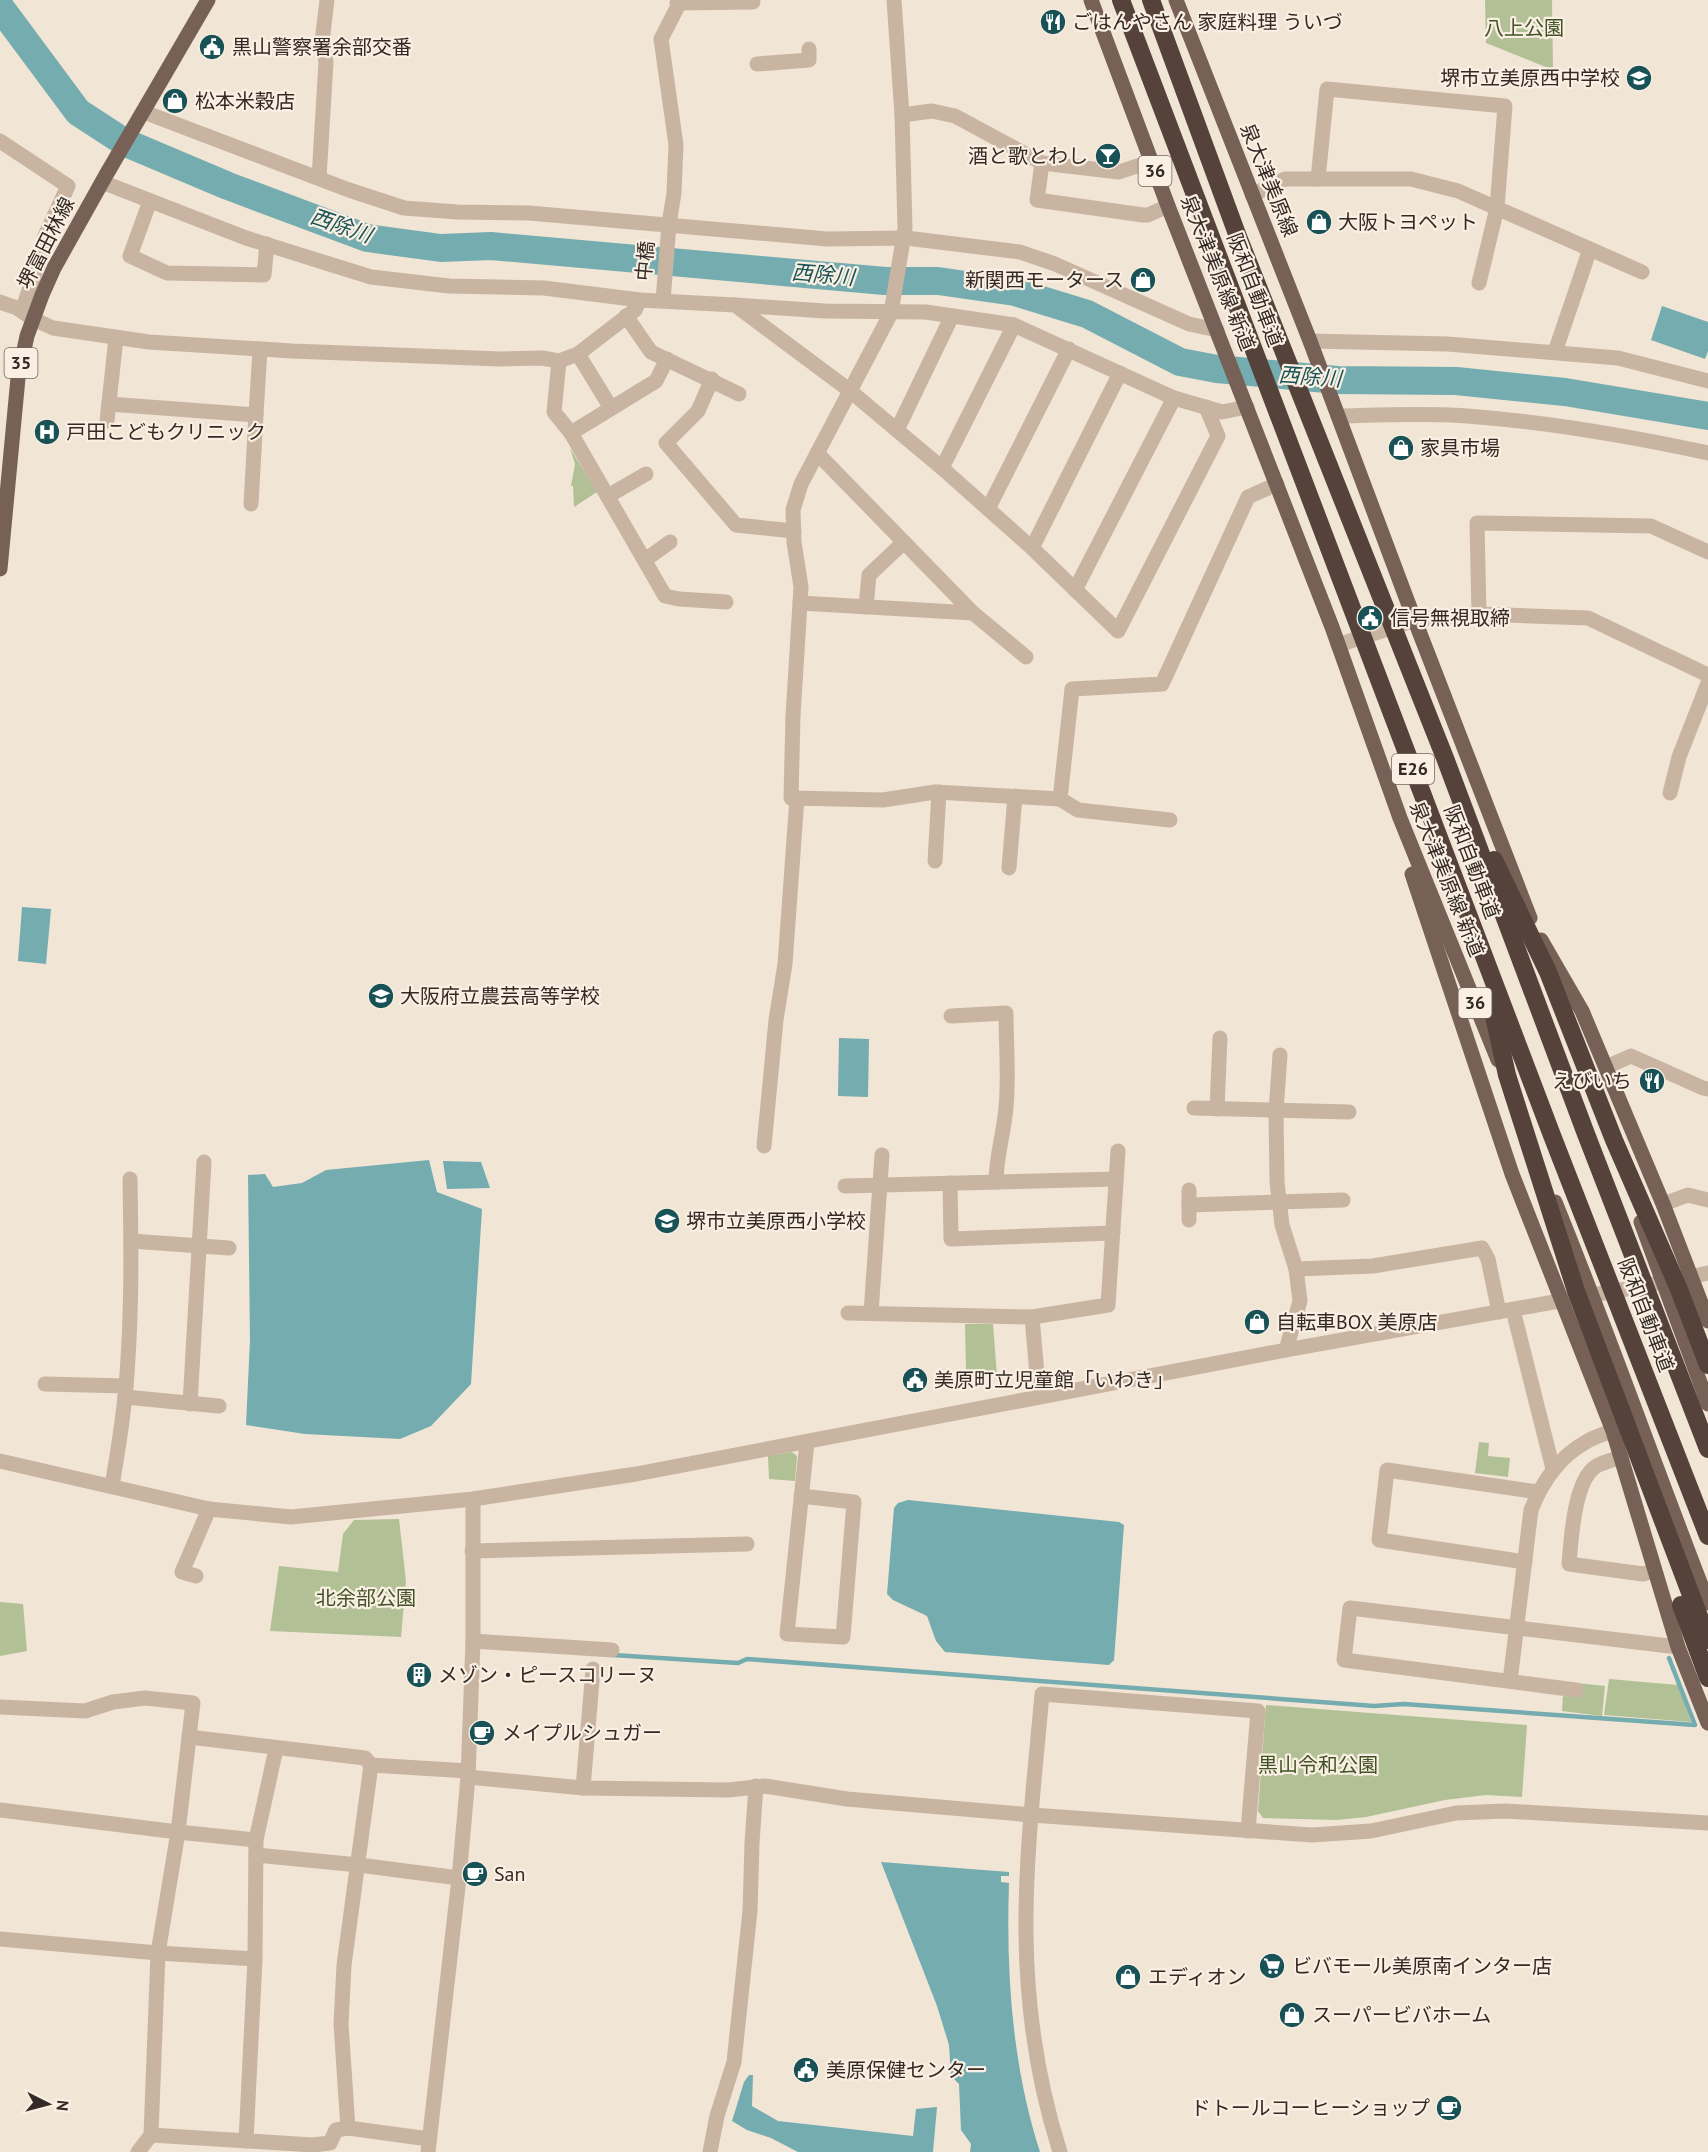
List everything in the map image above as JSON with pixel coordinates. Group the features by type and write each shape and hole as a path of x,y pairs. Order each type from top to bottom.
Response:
{"highway":[{"name":"阪和自動車道","path":"1121,0 1553,1138 1708,1536"},
{"name":"阪和自動車道","path":"1150,0 1241,245 1445,758 1586,1134 1708,1449"},
{"path":"1445,758 1548,972 1614,1140 1678,1287 1708,1365"},
{"path":"1477,938 1507,1075 1627,1451 1708,1678"},
{"path":"1627,1451 1708,1640"}],"main road":[{"name":"堺富田林線","path":"0,569 1,539 18,378 27,336 28,315 208,0"},
{"name":"泉大津美原線 新道","path":"1091,0 1338,645 1400,818 1594,1296 1708,1603"},
{"name":"泉大津美原線","path":"1176,0 1311,344"},
{"path":"1311,344 1535,930 1708,1404"},
{"name":"36","path":"1400,818 1405,853 1505,1152 1561,1302 1613,1431 1627,1451 1653,1571 1678,1647 1708,1724"},
{"path":"1535,930 1582,1011 1663,1204 1708,1321"}],"street":[{"path":"319,178 326,62 322,42 327,0"},
{"path":"894,0 902,116 904,239 891,313 801,484 793,510 794,542 801,587 793,716 791,798 884,800 939,792 1015,796 1060,799 1078,810 1170,820"},
{"path":"679,2 753,2"},
{"name":"中橋","path":"663,300 674,193 676,144 661,39 679,2"},
{"path":"757,64 809,60 809,49"},
{"path":"1318,179 1327,89 1505,106 1497,208 1479,283"},
{"path":"902,116 932,111 955,116 1042,163 1119,171 1152,161"},
{"path":"142,116 404,208 457,212 529,213 827,239 904,239 1020,252 1055,264 1189,324 1220,335"},
{"path":"0,141 68,186 45,236 28,315"},
{"path":"1042,163 1037,200 1148,215 1168,206"},
{"path":"104,179 150,201 267,244 371,277 449,286 544,288 640,300 891,313 926,312 1014,325 1174,398 1222,412 1246,405"},
{"path":"1252,195 1285,179 1411,179 1458,191 1642,272"},
{"path":"150,201 130,256 167,273 264,275 267,244"},
{"path":"1555,352 1590,249"},
{"path":"0,302 53,328 149,342 500,359 542,358 559,361 578,354 635,310 640,300"},
{"path":"735,305 849,390 942,468 1032,548 1118,631 1218,435 1206,407"},
{"path":"626,316 651,352 739,394"},
{"path":"897,430 952,316"},
{"path":"942,468 1014,325"},
{"path":"107,421 116,338"},
{"path":"1311,344 1447,344 1555,352 1618,358 1708,381"},
{"path":"251,504 260,349"},
{"path":"988,509 1069,350"},
{"path":"578,354 611,408"},
{"path":"571,433 656,381 668,359"},
{"path":"559,361 554,412 571,433 665,596 726,602"},
{"path":"1032,548 1120,373"},
{"path":"712,380 698,411 666,442 736,525 794,531"},
{"path":"1075,590 1174,398"},
{"path":"109,404 256,414"},
{"path":"1337,413 1467,416 1656,442 1708,453"},
{"path":"817,453 973,613 1026,657"},
{"path":"608,496 646,474"},
{"path":"1060,799 1072,689 1162,684 1248,496 1277,484"},
{"path":"1479,614 1477,523 1651,526 1708,552"},
{"path":"645,560 670,542"},
{"path":"866,607 869,575 904,542"},
{"path":"800,603 973,613"},
{"path":"1338,645 1415,620 1479,614 1588,618 1708,675"},
{"path":"1670,793 1679,757 1708,683"},
{"path":"935,861 939,792"},
{"path":"1009,868 1015,796"},
{"path":"764,1146 776,1020 785,964 797,798"},
{"path":"951,1016 1006,1013 1006,1106 1002,1142 996,1160 996,1182"},
{"path":"1217,1109 1220,1038"},
{"path":"1280,1055 1276,1111 1279,1203 1282,1225 1296,1269 1300,1300 1286,1350"},
{"path":"1606,1066 1631,1056 1708,1089"},
{"path":"1194,1108 1349,1112"},
{"path":"848,1313 1032,1317 1108,1305 1118,1151"},
{"path":"871,1313 882,1155"},
{"path":"190,1404 204,1162"},
{"path":"112,1486 125,1391 131,1297 130,1179"},
{"path":"844,1186 1116,1179"},
{"path":"950,1182 951,1239 1113,1233"},
{"path":"1189,1190 1189,1212 1279,1203 1343,1200"},
{"path":"1663,1204 1688,1195 1708,1200"},
{"path":"131,1241 228,1248"},
{"path":"1296,1269 1374,1266 1482,1248 1506,1311 1553,1468"},
{"path":"0,1461 209,1509 291,1517 472,1499 636,1474 1286,1350 1708,1274"},
{"path":"1032,1317 1040,1397"},
{"path":"45,1384 125,1391 190,1404 219,1406"},
{"path":"1510,1681 1531,1510 1538,1492 1553,1468 1586,1442 1613,1431"},
{"path":"801,1496 854,1502 843,1637 788,1634 801,1496 807,1442"},
{"path":"1627,1451 1595,1467 1582,1486 1572,1527 1569,1564 1643,1574 1653,1571"},
{"path":"1525,1562 1379,1540 1387,1470 1538,1492"},
{"path":"151,2135 246,2141 312,2149 330,2143 336,2130 348,2128 428,2145 459,1878 468,1774 473,1641 472,1499"},
{"path":"196,1576 182,1572 209,1509"},
{"path":"472,1551 747,1544"},
{"path":"1576,1690 1344,1660 1350,1608 1678,1647"},
{"path":"473,1641 612,1650"},
{"path":"583,1788 593,1669"},
{"path":"1060,2152 1038,2062 1030,2002 1026,1936 1032,1815 1042,1694 1258,1711 1248,1831"},
{"path":"0,1707 85,1711 113,1702 145,1698 193,1703 178,1832 158,1953 151,2135 138,2152"},
{"path":"189,1737 365,1758 371,1764 583,1788 728,1790 756,1786 847,1799 1312,1835 1371,1831 1456,1814 1506,1811 1708,1823"},
{"path":"246,2141 255,1959 256,1847 276,1749"},
{"path":"348,2128 341,2024 344,1965 371,1764"},
{"path":"710,2152 717,2116 734,2062 750,1911 756,1786"},
{"path":"0,1810 178,1832 359,1864 459,1878"},
{"path":"0,1939 255,1959"}],"green space":[{"name":"八上公園","path":"1485,0 1552,0 1553,70 1486,43"},
{"path":"570,448 597,492 574,507 573,486 571,486 575,464"},
{"path":"965,1324 993,1324 997,1376 966,1372"},
{"path":"1479,1442 1489,1443 1488,1456 1510,1458 1508,1477 1475,1473"},
{"path":"792,1452 797,1456 795,1481 769,1479 768,1456"},
{"name":"北余部公園","path":"399,1519 406,1581 401,1637 270,1631 279,1566 338,1572 343,1534 354,1520"},
{"path":"0,1602 23,1604 27,1651 0,1656"},
{"path":"1609,1679 1678,1685 1691,1722 1604,1715"},
{"path":"1577,1683 1605,1686 1602,1716 1562,1711 1563,1696 1575,1697"},
{"name":"黒山令和公園","path":"1266,1705 1527,1725 1522,1797 1486,1795 1445,1800 1366,1817 1336,1820 1263,1818 1258,1811"}],"water":[{"path":"1662,306 1708,322 1708,351 1705,359 1651,340"},
{"path":"22,907 51,909 46,964 18,961"},
{"path":"839,1038 869,1039 868,1097 838,1096"},
{"path":"429,1160 437,1192 482,1209 471,1384 431,1426 400,1439 305,1434 246,1425 250,1340 248,1175 265,1174 273,1187 302,1183 326,1170"},
{"path":"443,1161 481,1162 490,1188 447,1189"},
{"path":"908,1500 1119,1522 1124,1525 1114,1660 1109,1665 945,1652 936,1641 927,1616 893,1600 887,1594 894,1508 898,1503"},
{"path":"881,1862 1009,1872 1009,1876 1001,1876 1001,1882 1009,1883 1010,1985 1013,2019 1023,2086 1040,2152 970,2152 971,2144 961,2130 959,2084 951,2076 949,2045 937,2006"},
{"path":"749,2075 753,2075 752,2106 778,2121 913,2136 916,2109 937,2107 933,2152 798,2152 732,2121 744,2082"}],"waterway":[{"name":"西除川","path":"0,7 78,112 124,142 228,186 367,238 441,248 491,246 885,281 938,281 1015,292 1087,314 1180,362 1217,369 1337,380 1456,381 1565,392 1708,416"},
{"path":"613,1655 738,1663 747,1659 1374,1706 1404,1704 1695,1725 1669,1658"}],"place":[{"name":"ごはんやさん 家庭料理 ういづ","path":"1053,22"},
{"name":"黒山警察署余部交番","path":"212,47"},
{"name":"堺市立美原西中学校","path":"1639,78"},
{"name":"松本米穀店","path":"175,101"},
{"name":"酒と歌とわし","path":"1108,156"},
{"name":"大阪トヨペット","path":"1319,222"},
{"name":"新関西モータース","path":"1143,280"},
{"name":"戸田こどもクリニック","path":"47,432"},
{"name":"家具市場","path":"1401,448"},
{"name":"信号無視取締","path":"1370,618"},
{"name":"大阪府立農芸高等学校","path":"381,996"},
{"name":"えびいち","path":"1652,1081"},
{"name":"堺市立美原西小学校","path":"667,1221"},
{"name":"自転車BOX 美原店","path":"1257,1322"},
{"name":"美原町立児童館「いわき」","path":"915,1380"},
{"name":"メゾン・ピースコリーヌ","path":"419,1675"},
{"name":"メイプルシュガー","path":"482,1733"},
{"name":"San","path":"475,1874"},
{"name":"ビバモール美原南インター店","path":"1272,1966"},
{"name":"エディオン","path":"1128,1977"},
{"name":"スーパービバホーム","path":"1292,2015"},
{"name":"美原保健センター","path":"806,2070"},
{"name":"ドトールコーヒーショップ","path":"1449,2108"}]}
